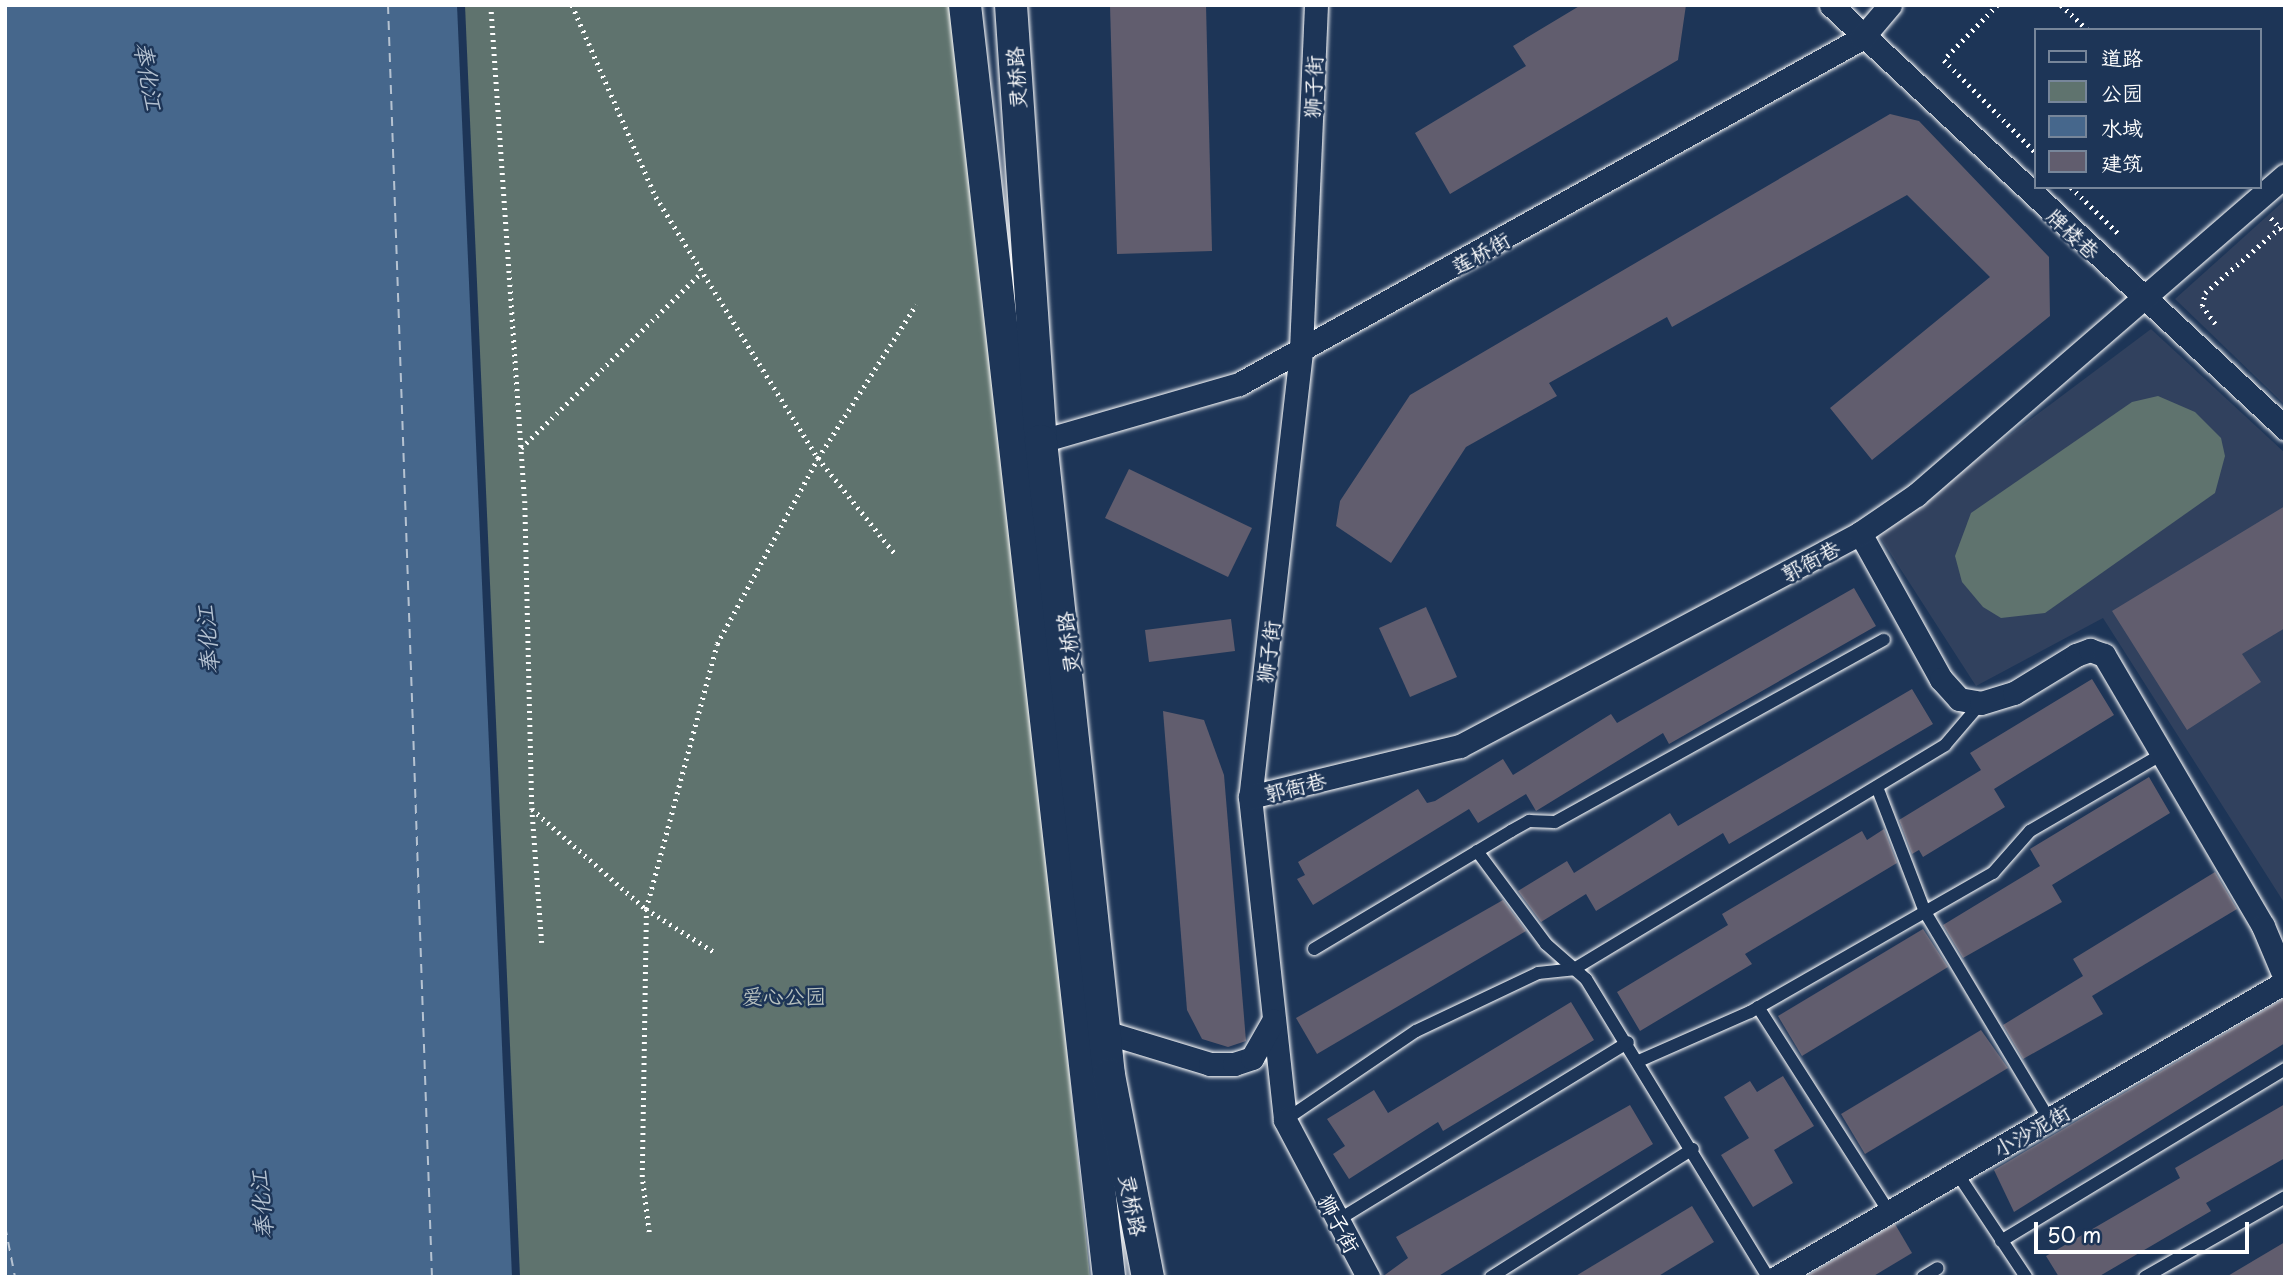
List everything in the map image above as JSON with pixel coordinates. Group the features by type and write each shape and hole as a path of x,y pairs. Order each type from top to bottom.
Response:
{"main road":[{"name":"灵桥路","path":"965,5 1109,1277"},
{"name":"灵桥路","path":"1011,5 1041,441 1105,1032 1148,1277"}],"street":[{"name":"狮子街","path":"1316,5 1301,352 1250,797 1285,1120 1368,1277"},
{"name":"牌楼巷","path":"1831,5 1862,38 2285,428"},
{"name":"莲桥街","path":"1041,441 1174,408 1301,352 1862,38 1891,5"},
{"name":"郭衙巷","path":"1250,797 1460,746 1860,533 1916,495 2285,175"},
{"path":"1860,533 1941,679 1959,699 1981,703 2014,693 2090,650 2104,654 2120,673 2263,926 2285,980"},
{"name":"小沙泥街","path":"1777,1277 2285,980"},
{"path":"1105,1032 1210,1064 1234,1064 1252,1058 1274,1018"}],"lane":[{"path":"1314,949 1530,821 1555,822 1884,640"},
{"path":"1285,1120 1416,1031 1538,973 1574,969 1945,746 1981,703"},
{"path":"1640,1060 1758,1007 1993,873 2030,831 2165,753"},
{"path":"1877,787 1926,912 2049,1119"},
{"path":"1477,851 1546,944 1574,969 1628,1042 1768,1277"},
{"path":"1758,1007 1889,1212"},
{"path":"1338,1220 1628,1042"},
{"path":"2001,1241 2285,1069"},
{"path":"1491,1277 1693,1149"},
{"path":"1958,1173 2025,1277"},
{"path":"2145,1277 2285,1197"},
{"path":"1923,1277 1938,1268"}],"path":[{"path":"491,5 521,448 532,808 542,943"},
{"path":"572,5 656,197 818,458 896,555"},
{"path":"1998,5 1944,60 2035,152"},
{"path":"2061,5 2086,28"},
{"path":"2220,328 2202,306 2205,293 2285,223"},
{"path":"2280,228 2285,233"},
{"path":"521,448 702,272"},
{"path":"649,1232 642,1177 646,909 717,645 818,458 916,305"},
{"path":"532,808 646,909 714,952"}],"shaded area":[{"path":"2285,200 2285,405 2175,299"},
{"path":"2151,329 2285,453 2285,904 2103,618 1976,686 1878,534"}],"green space":[{"name":"爱心公园","path":"465,5 961,5 1090,1277 520,1277"},
{"path":"2158,396 2195,412 2221,438 2225,456 2215,493 2045,613 2001,618 1983,607 1962,582 1955,556 1971,513 2132,402"}],"water":[{"name":"奉化江","path":"5,5 457,5 512,1277 5,1277"}],"building":[{"path":"1110,5 1206,5 1212,251 1117,254"},
{"path":"1581,5 1686,5 1678,60 1450,194 1415,133 1526,66 1513,46"},
{"path":"1890,114 1919,121 2049,257 2050,316 1872,460 1830,408 1990,277 1907,195 1672,327 1667,317 1549,383 1557,396 1466,447 1391,563 1336,526 1340,501 1410,395"},
{"path":"1129,469 1252,528 1228,577 1105,518"},
{"path":"2285,506 2285,628 2242,654 2261,682 2187,730 2112,611"},
{"path":"1854,588 1876,626 1669,744 1663,733 1536,811 1526,794 1478,823 1469,809 1313,905 1297,879 1305,875 1298,862 1418,789 1427,803 1435,801 1503,759 1513,775 1611,714 1617,723"},
{"path":"1426,607 1457,677 1410,697 1379,628"},
{"path":"1231,619 1235,651 1149,662 1145,630"},
{"path":"2092,679 2114,715 1994,789 2005,807 1923,857 1919,850 1912,854 1899,820 1981,770 1970,753"},
{"path":"1912,689 1933,724 1729,844 1723,833 1596,911 1586,894 1541,922 1518,891 1567,861 1574,873 1670,813 1678,826"},
{"path":"1163,711 1204,720 1224,775 1246,1041 1228,1047 1202,1039 1187,1010"},
{"path":"2149,777 2170,813 2052,885 2062,902 1963,958 1943,925 2040,866 2030,849"},
{"path":"1884,829 1897,863 1745,954 1752,964 1640,1031 1617,992 1728,925 1722,914 1862,831 1867,840"},
{"path":"2215,872 2237,909 2092,996 2103,1014 2023,1059 2003,1025 2083,976 2073,959"},
{"path":"1503,900 1526,931 1317,1054 1296,1018"},
{"path":"1923,929 1948,967 1802,1056 1778,1016"},
{"path":"2285,998 2285,1043 2014,1212 1994,1170"},
{"path":"1571,1002 1594,1040 1443,1131 1438,1122 1349,1179 1333,1154 1345,1146 1327,1119 1374,1090 1388,1113"},
{"path":"1981,1030 2008,1068 1865,1154 1841,1114"},
{"path":"1783,1076 1814,1126 1774,1150 1793,1183 1753,1207 1721,1155 1749,1138 1724,1097 1750,1081 1757,1092"},
{"path":"2285,1104 2285,1158 2206,1203 2211,1211 2098,1277 2059,1277 2046,1256 2180,1178 2175,1168"},
{"path":"1630,1105 1653,1144 1437,1277 1382,1277 1408,1258 1396,1237"},
{"path":"1692,1206 1714,1242 1657,1277 1574,1277"},
{"path":"1895,1224 1912,1253 1872,1277 1805,1277"},
{"path":"2285,1242 2285,1277 2226,1277"}],"ferry route":[{"path":"388,5 432,1277"},
{"path":"5,1226 15,1277"}]}
